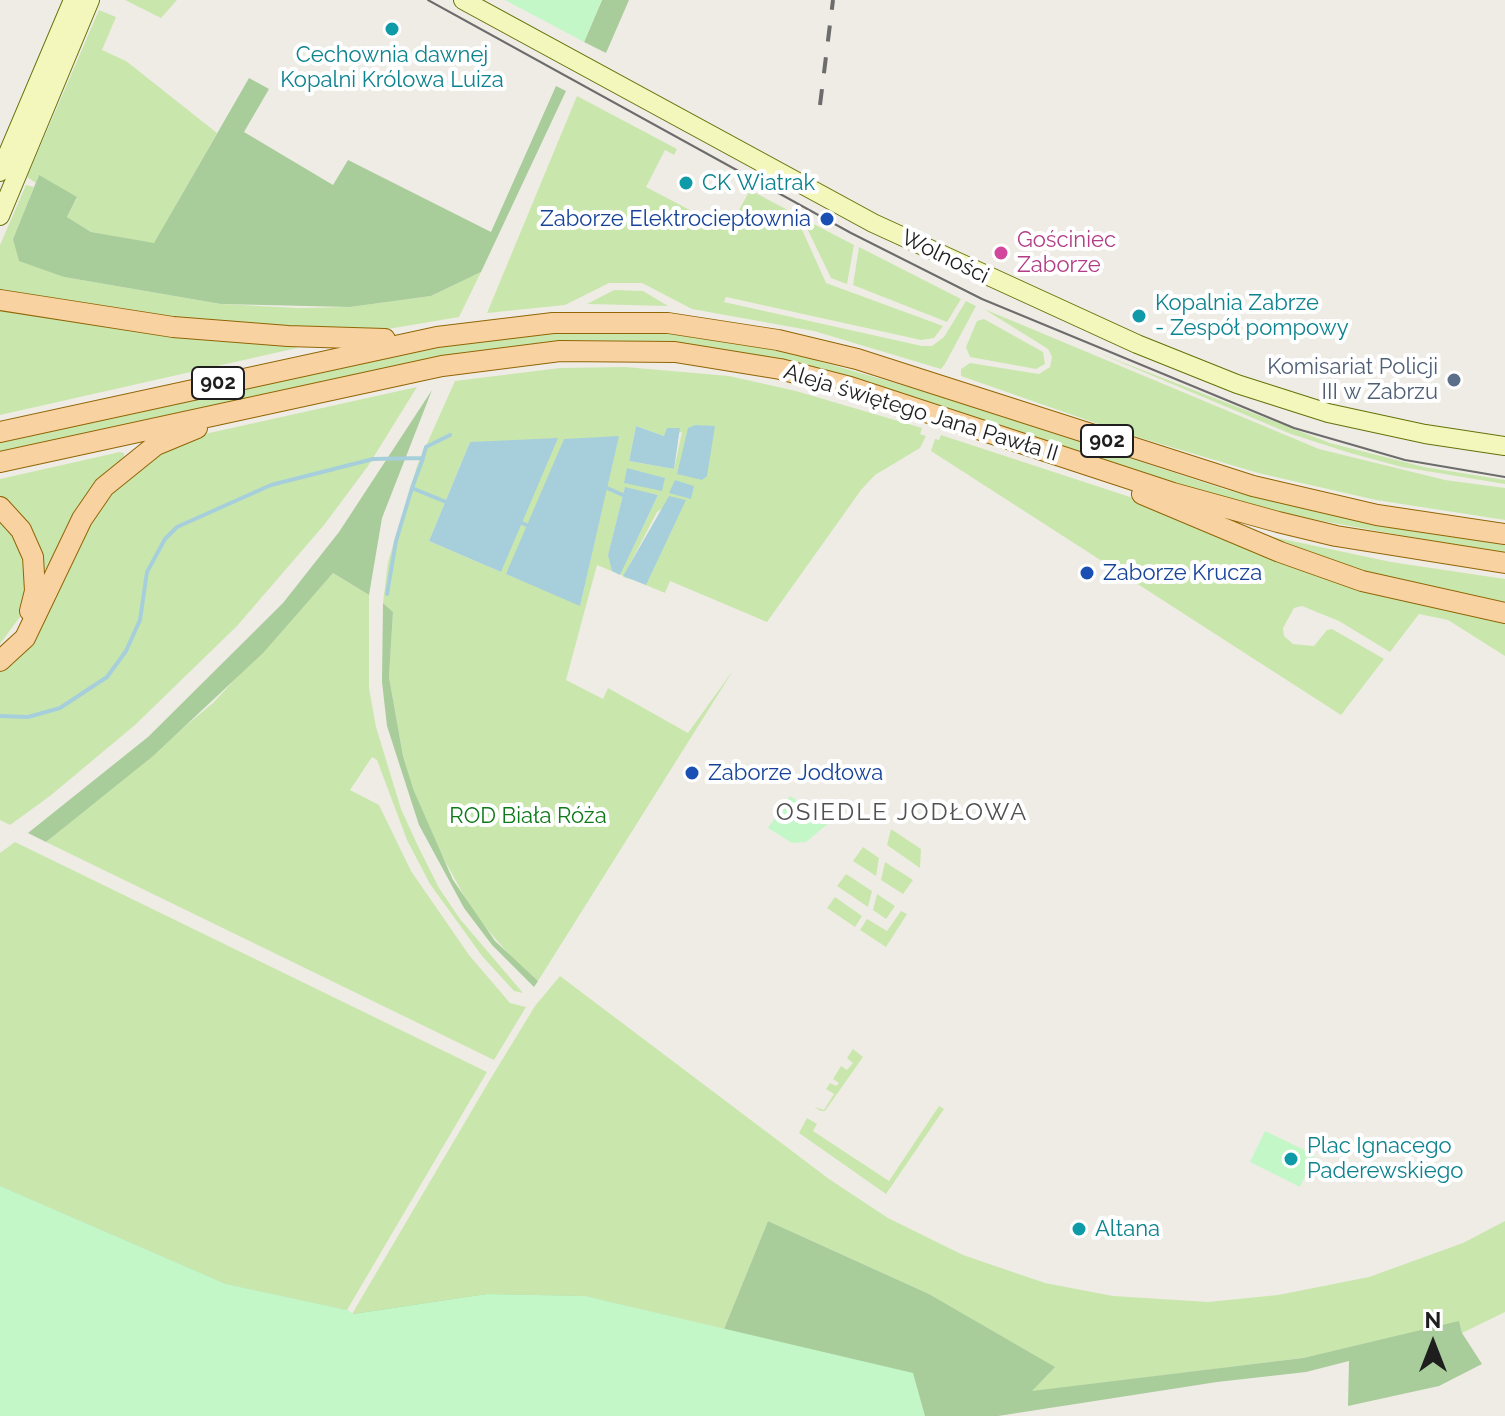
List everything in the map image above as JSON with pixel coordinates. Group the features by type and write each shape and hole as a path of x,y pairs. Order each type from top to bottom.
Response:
{"main road":[{"path":"0,300 126,321 239,333 353,340 437,337"},
{"name":"Aleja świętego Jana Pawła II","path":"0,432 437,337 502,327 591,320 714,328 857,359 1253,486 1377,515 1505,534"},
{"name":"Aleja świętego Jana Pawła II","path":"0,462 442,366 518,355 645,350 716,357 850,387 1227,509 1336,536 1505,563"},
{"path":"0,661 25,638 82,519 104,487 156,445 241,408"},
{"path":"1054,455 1170,507 1348,577 1505,613"},
{"path":"0,507 10,515 29,544 35,576 25,621 0,650"}],"street":[{"path":"0,172 73,0"},
{"path":"0,216 90,0"},
{"name":"Wolności","path":"463,0 873,223 1137,344 1237,384 1328,413 1425,434 1505,446"}],"green space":[{"path":"125,0 177,0 161,18"},
{"path":"505,0 602,0 584,42"},
{"path":"602,0 629,0 606,53 584,42"},
{"path":"99,10 116,17 102,50 126,61 217,133 154,244 91,232 67,217 77,198 38,176 36,183 27,177"},
{"path":"249,78 269,89 244,132 333,185 348,160 491,232 556,86 566,91 481,272 431,296 350,307 221,304 64,277 19,261 13,239 39,175 77,197 67,217 91,232 154,243"},
{"path":"577,96 677,149 674,155 665,150 646,187 728,230 750,190 795,214 826,283 943,326 934,338 921,340 726,297 724,302 932,346 944,337 966,301 976,306 945,364 941,369 814,331 692,309 642,283 609,283 565,305 487,313"},
{"path":"26,185 34,187 13,239 64,277 221,304 299,308 350,307 431,296 481,272 459,317 370,332 202,325 0,293 0,245"},
{"path":"802,218 854,245 847,284 831,278"},
{"path":"859,247 961,299 947,322 853,285"},
{"path":"614,290 643,291 668,306 587,304"},
{"path":"0,307 296,345 297,348 0,415"},
{"path":"984,309 1319,449 1445,480 1505,488 1505,520 1376,500 1258,473 1124,433 961,376 961,369 970,363 1039,374 1050,367 1052,357 1048,349"},
{"path":"984,319 1043,352 1045,364 1036,369 970,357 966,347 977,321"},
{"path":"555,333 666,333 784,351 933,394 1227,490 1371,524 1505,545 1505,554 1289,515 1205,493 778,359 673,342 578,340 464,352 0,452 0,443 383,358 452,345"},
{"path":"1096,352 1330,443 1424,467 1505,480 1505,484 1402,467 1291,434"},
{"name":"ROD Biała Róża","path":"625,367 729,376 796,391 922,428 920,434 926,436 920,448 875,475 861,490 767,622 670,581 665,593 635,581 646,584 663,508 657,512 624,576 597,565 566,680 603,699 608,688 688,733 734,669 538,981 513,959 474,914 433,839 403,756 389,677 393,612 383,603 388,562 417,466 455,381 560,368","holes":["636,426 664,436 682,432 674,469 629,461","618,436 580,605 507,574 529,526","470,442 501,572 429,541","625,488 658,495 620,574 608,555"]},
{"path":"417,387 368,466 324,525 237,626 135,725 50,796 10,825 0,820 0,665 92,512 135,465 191,437"},
{"path":"432,390 382,518 369,595 333,573 263,653 153,756 46,842 28,833 148,737 283,603 339,532"},
{"path":"941,435 1505,620 1505,656 1448,620 1419,614 1390,652 1339,621 1302,606 1294,608 1283,628 1284,636 1293,644 1314,646 1327,630 1332,629 1384,659 1341,715 931,451 935,439 939,440"},
{"path":"124,453 124,457 109,471 48,570 44,569 32,530 0,497 0,479"},
{"path":"0,513 29,560 25,610 0,644"},
{"path":"1259,534 1391,562 1505,579 1505,608 1393,584"},
{"path":"333,573 369,595 369,688 376,727 401,809 439,888 460,919 523,993 514,991 482,956 430,884 407,840 377,760 372,757 350,790 379,805 411,871 469,955 510,1003 526,1007 494,1060 46,842 213,703"},
{"path":"383,603 393,612 389,677 403,756 414,791 453,880 495,941 538,981 534,987 492,945 464,908 419,825 387,726 382,682"},
{"path":"790,796 830,822 806,842 792,843 768,828"},
{"path":"891,829 921,849 920,868 887,845"},
{"path":"15,842 487,1072 347,1310 226,1284 0,1186 0,853"},
{"path":"863,847 879,858 876,876 853,861"},
{"path":"885,862 913,880 903,894 881,880"},
{"path":"846,874 872,891 868,907 837,886"},
{"path":"877,894 895,906 886,919 873,910"},
{"path":"835,897 862,916 855,927 827,908"},
{"path":"901,911 907,914 886,947 860,930 867,919 887,931"},
{"path":"560,976 829,1179 888,1218 963,1255 1045,1283 1113,1296 1208,1302 1278,1295 1369,1277 1463,1243 1505,1221 1505,1312 1462,1333 1459,1322 1303,1358 1030,1392 1054,1367 929,1294 768,1221 724,1329 585,1296 352,1314 535,1006"},
{"path":"853,1049 863,1057 825,1111 814,1107 824,1110 834,1094 826,1089 830,1083 836,1086 839,1083 833,1079 841,1066 847,1070 853,1063 847,1058"},
{"path":"939,1106 944,1109 886,1194 799,1133 807,1118 817,1124 813,1131 889,1181"},
{"name":"Plac Ignacego Paderewskiego","path":"1265,1131 1315,1155 1300,1187 1250,1162"},
{"path":"0,1186 226,1284 347,1310 352,1314 487,1294 585,1296 724,1329 768,1221 929,1294 1055,1367 1032,1391 1303,1358 1459,1321 1462,1333 1482,1364 1439,1386 1348,1406 1349,1361 1306,1372 1217,1382 998,1416 0,1416"},
{"path":"0,1186 226,1284 347,1310 353,1314 487,1294 585,1296 913,1373 925,1416 0,1416"}],"water":[{"path":"695,425 715,426 707,476 702,480 677,474 688,428"},
{"path":"636,426 664,436 667,428 680,428 674,469 629,461"},
{"path":"619,436 580,606 506,574 564,439"},
{"path":"558,438 501,572 429,541 470,442"},
{"path":"627,468 665,478 662,491 624,483"},
{"path":"675,480 694,486 691,499 669,493"},
{"path":"625,487 658,495 620,575 612,571 608,555"},
{"path":"669,496 686,500 646,585 623,576"}],"waterway":[{"path":"423,457 426,447 450,435"},
{"path":"0,716 28,717 60,708 107,677 126,651 140,620 147,572 165,539 177,527 271,485 373,459 423,458 412,488 446,502"},
{"path":"387,594 396,541 412,488"},
{"path":"607,488 623,495"},
{"path":"522,523 529,526"}],"tram line":[{"path":"428,0 851,233 982,299 1294,428 1405,460 1505,477"}],"railway":[{"path":"820,105 833,0"}],"place":[{"name":"Cechownia dawnej Kopalni Królowa Luiza","path":"392,29"},
{"name":"CK Wiatrak","path":"686,183"},
{"name":"Zaborze Elektrociepłownia","path":"827,219"},
{"name":"Gościniec Zaborze","path":"1001,253"},
{"name":"Kopalnia Zabrze - Zespół pompowy","path":"1139,316"},
{"name":"Komisariat Policji III w Zabrzu","path":"1454,380"},
{"name":"Zaborze Krucza","path":"1087,573"},
{"name":"Zaborze Jodłowa","path":"692,773"},
{"name":"Plac Ignacego Paderewskiego","path":"1291,1159"},
{"name":"Altana","path":"1079,1229"}],"district":[{"name":"OSIEDLE JODŁOWA","path":"902,813"}]}
